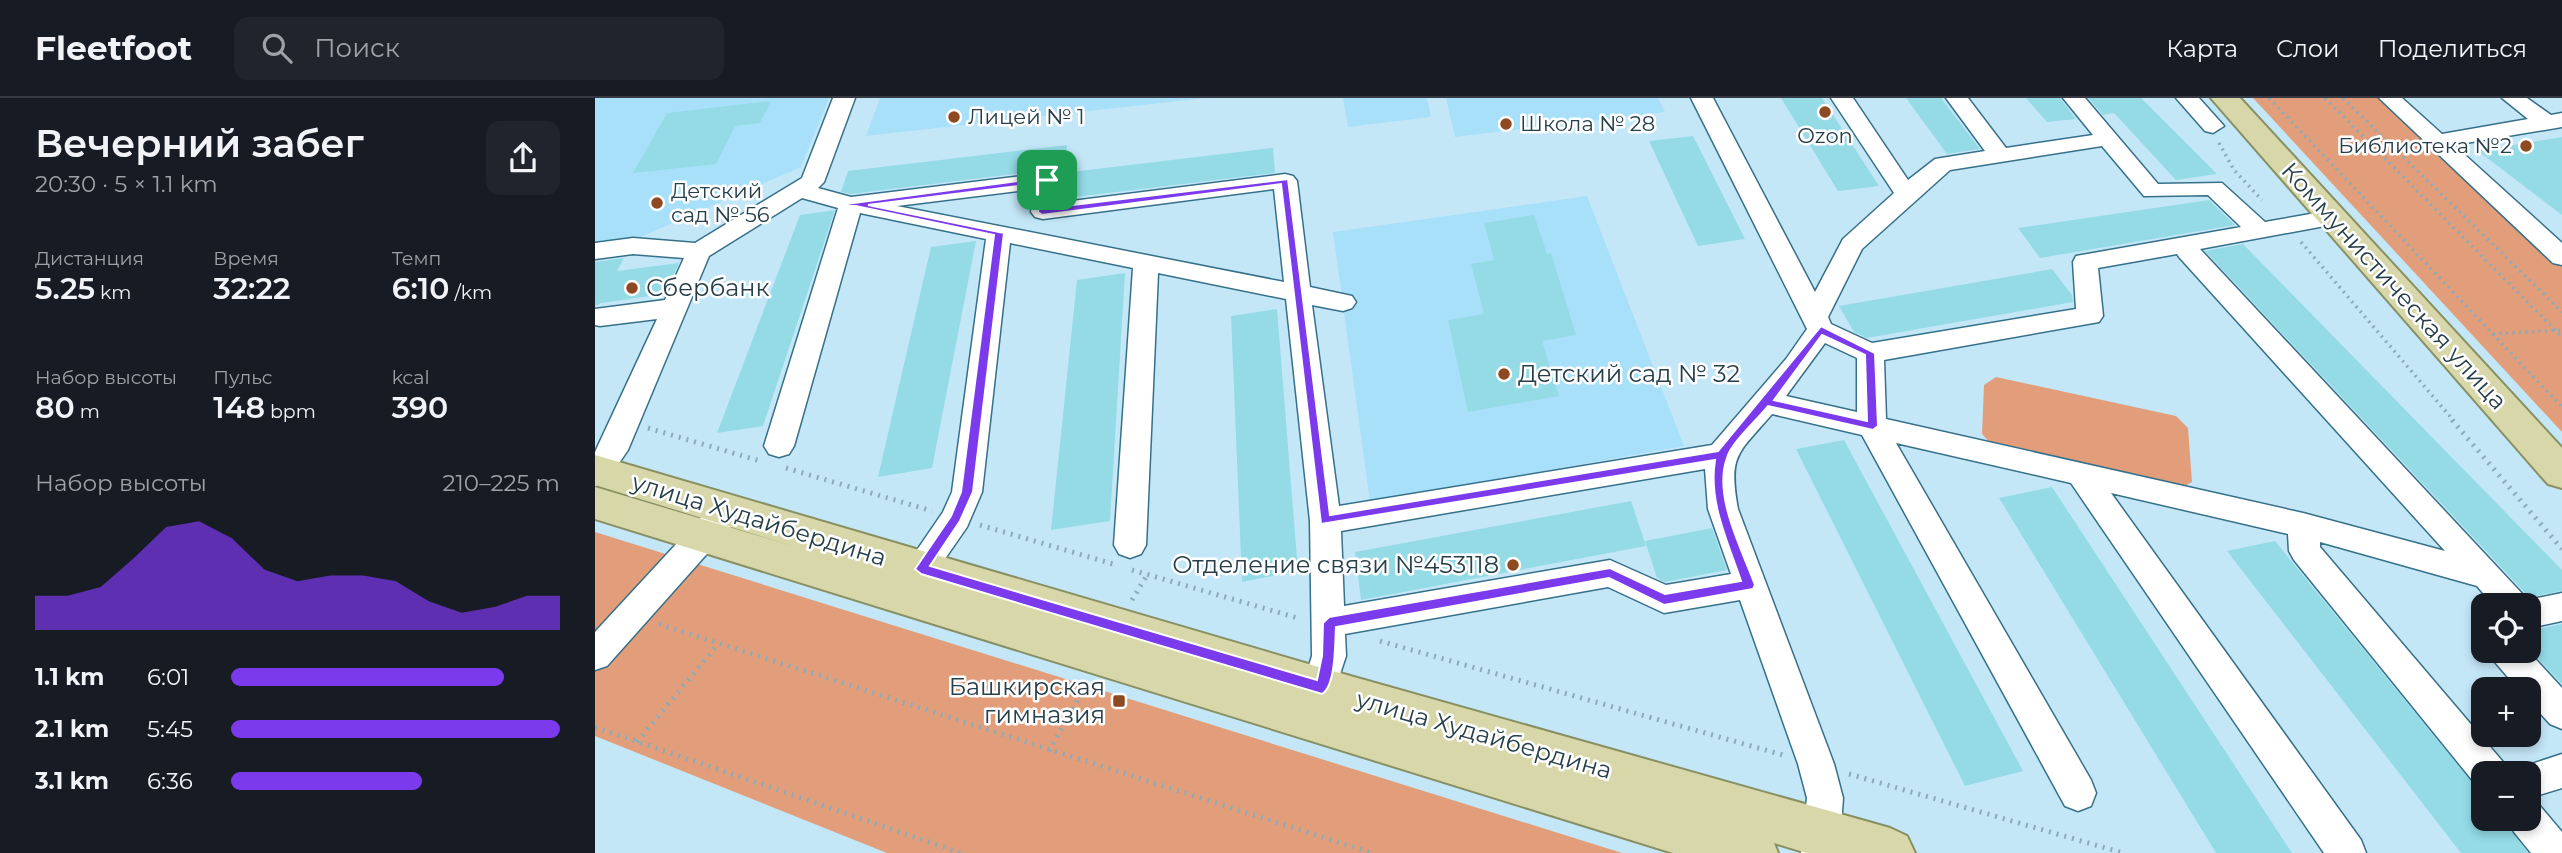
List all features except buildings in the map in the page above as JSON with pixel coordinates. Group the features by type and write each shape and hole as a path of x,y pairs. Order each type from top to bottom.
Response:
{"main road":[{"name":"Коммунистическая улица","path":"2219,112 2333,218 2562,473"},
{"name":"улица Худайбердина","path":"596,480 714,523 1315,703 1822,843 1890,853"},
{"name":"улица Худайбердина","path":"1315,703 1753,853"}],"lane":[{"path":"596,480 626,421 672,308 699,251 812,182 844,98"},
{"path":"1702,98 1818,323 1870,353 2090,316 2085,261 2333,218"},
{"path":"1842,98 1906,194"},
{"path":"1957,98 1999,153"},
{"path":"2074,98 2153,191 2214,188 2260,231"},
{"path":"2187,98 2219,112"},
{"path":"2391,98 2562,257"},
{"path":"2513,98 2555,122"},
{"path":"2437,141 2555,122"},
{"path":"1822,843 1825,798 1816,764 1723,509 1717,480 1721,454 1766,402 1818,323 1852,245 1906,194 1943,164 1999,153 2108,139"},
{"path":"851,204 1047,180 1042,212 1285,181 1325,521 1329,656 1315,703"},
{"path":"797,191 1343,302"},
{"path":"779,446 851,204"},
{"path":"911,582 956,518 967,492 999,233"},
{"path":"595,251 633,246 699,251"},
{"path":"2188,251 2503,593"},
{"path":"1131,545 1146,263"},
{"path":"600,317 672,308"},
{"path":"1870,353 1873,426 2078,793"},
{"path":"1766,402 2303,526 2488,576"},
{"path":"1325,521 1721,454"},
{"path":"2081,474 2347,853"},
{"path":"595,655 714,523"},
{"path":"2303,526 2305,551 2479,761"},
{"path":"1329,623 1610,573 1664,599 1749,585"},
{"path":"2541,611 2562,607"},
{"path":"2518,663 2562,713"},
{"path":"2541,777 2562,771"},
{"path":"2537,831 2555,853"}],"path":[{"path":"2269,98 2562,407"},
{"path":"2325,98 2562,337"},
{"path":"2343,98 2562,312"},
{"path":"2219,112 2221,151 2234,170 2345,290 2562,549"},
{"path":"2493,334 2562,330"},
{"path":"1129,607 1148,574"},
{"path":"631,615 1372,853"},
{"path":"637,742 718,644"},
{"path":"1049,751 1091,677"},
{"path":"595,727 961,853"}],"shaded area":[{"name":"Детский сад № 56","path":"595,98 829,98 801,167 636,239 595,245"},
{"name":"Лицей № 1","path":"880,98 1205,98 866,136"},
{"path":"1343,98 1427,98 1431,117 1348,127"},
{"name":"Школа № 28","path":"1446,98 1658,98 1665,112 1455,137"},
{"path":"2253,98 2385,98 2562,262 2562,432"},
{"name":"Детский сад № 32","path":"1587,196 1684,446 1370,502 1333,232"},
{"path":"1996,377 2176,416 2188,428 2192,482 2179,489 1992,445 1982,434 1984,385"},
{"path":"595,532 1622,853 887,853 595,736"}],"place":[{"name":"Ozon","path":"1825,112"},
{"name":"Лицей № 1","path":"954,117"},
{"name":"Школа № 28","path":"1506,124"},
{"name":"Библиотека №2","path":"2526,146"},
{"name":"Детский сад № 56","path":"657,203"},
{"name":"Сбербанк","path":"632,288"},
{"name":"Детский сад № 32","path":"1504,374"},
{"name":"Отделение связи №453118","path":"1513,565"},
{"name":"Башкирская гимназия","path":"1119,701"}],"route":[{"path":"1047,180 851,204 999,233 967,492 956,518 921,569 1322,688 1329,656 1329,623 1610,573 1664,599 1749,585 1723,509 1717,480 1721,454 1796,366 1821,330 1849,340 1870,353 1873,426 1766,402 1721,454 1325,521 1285,181 1042,212 1047,180"}]}
